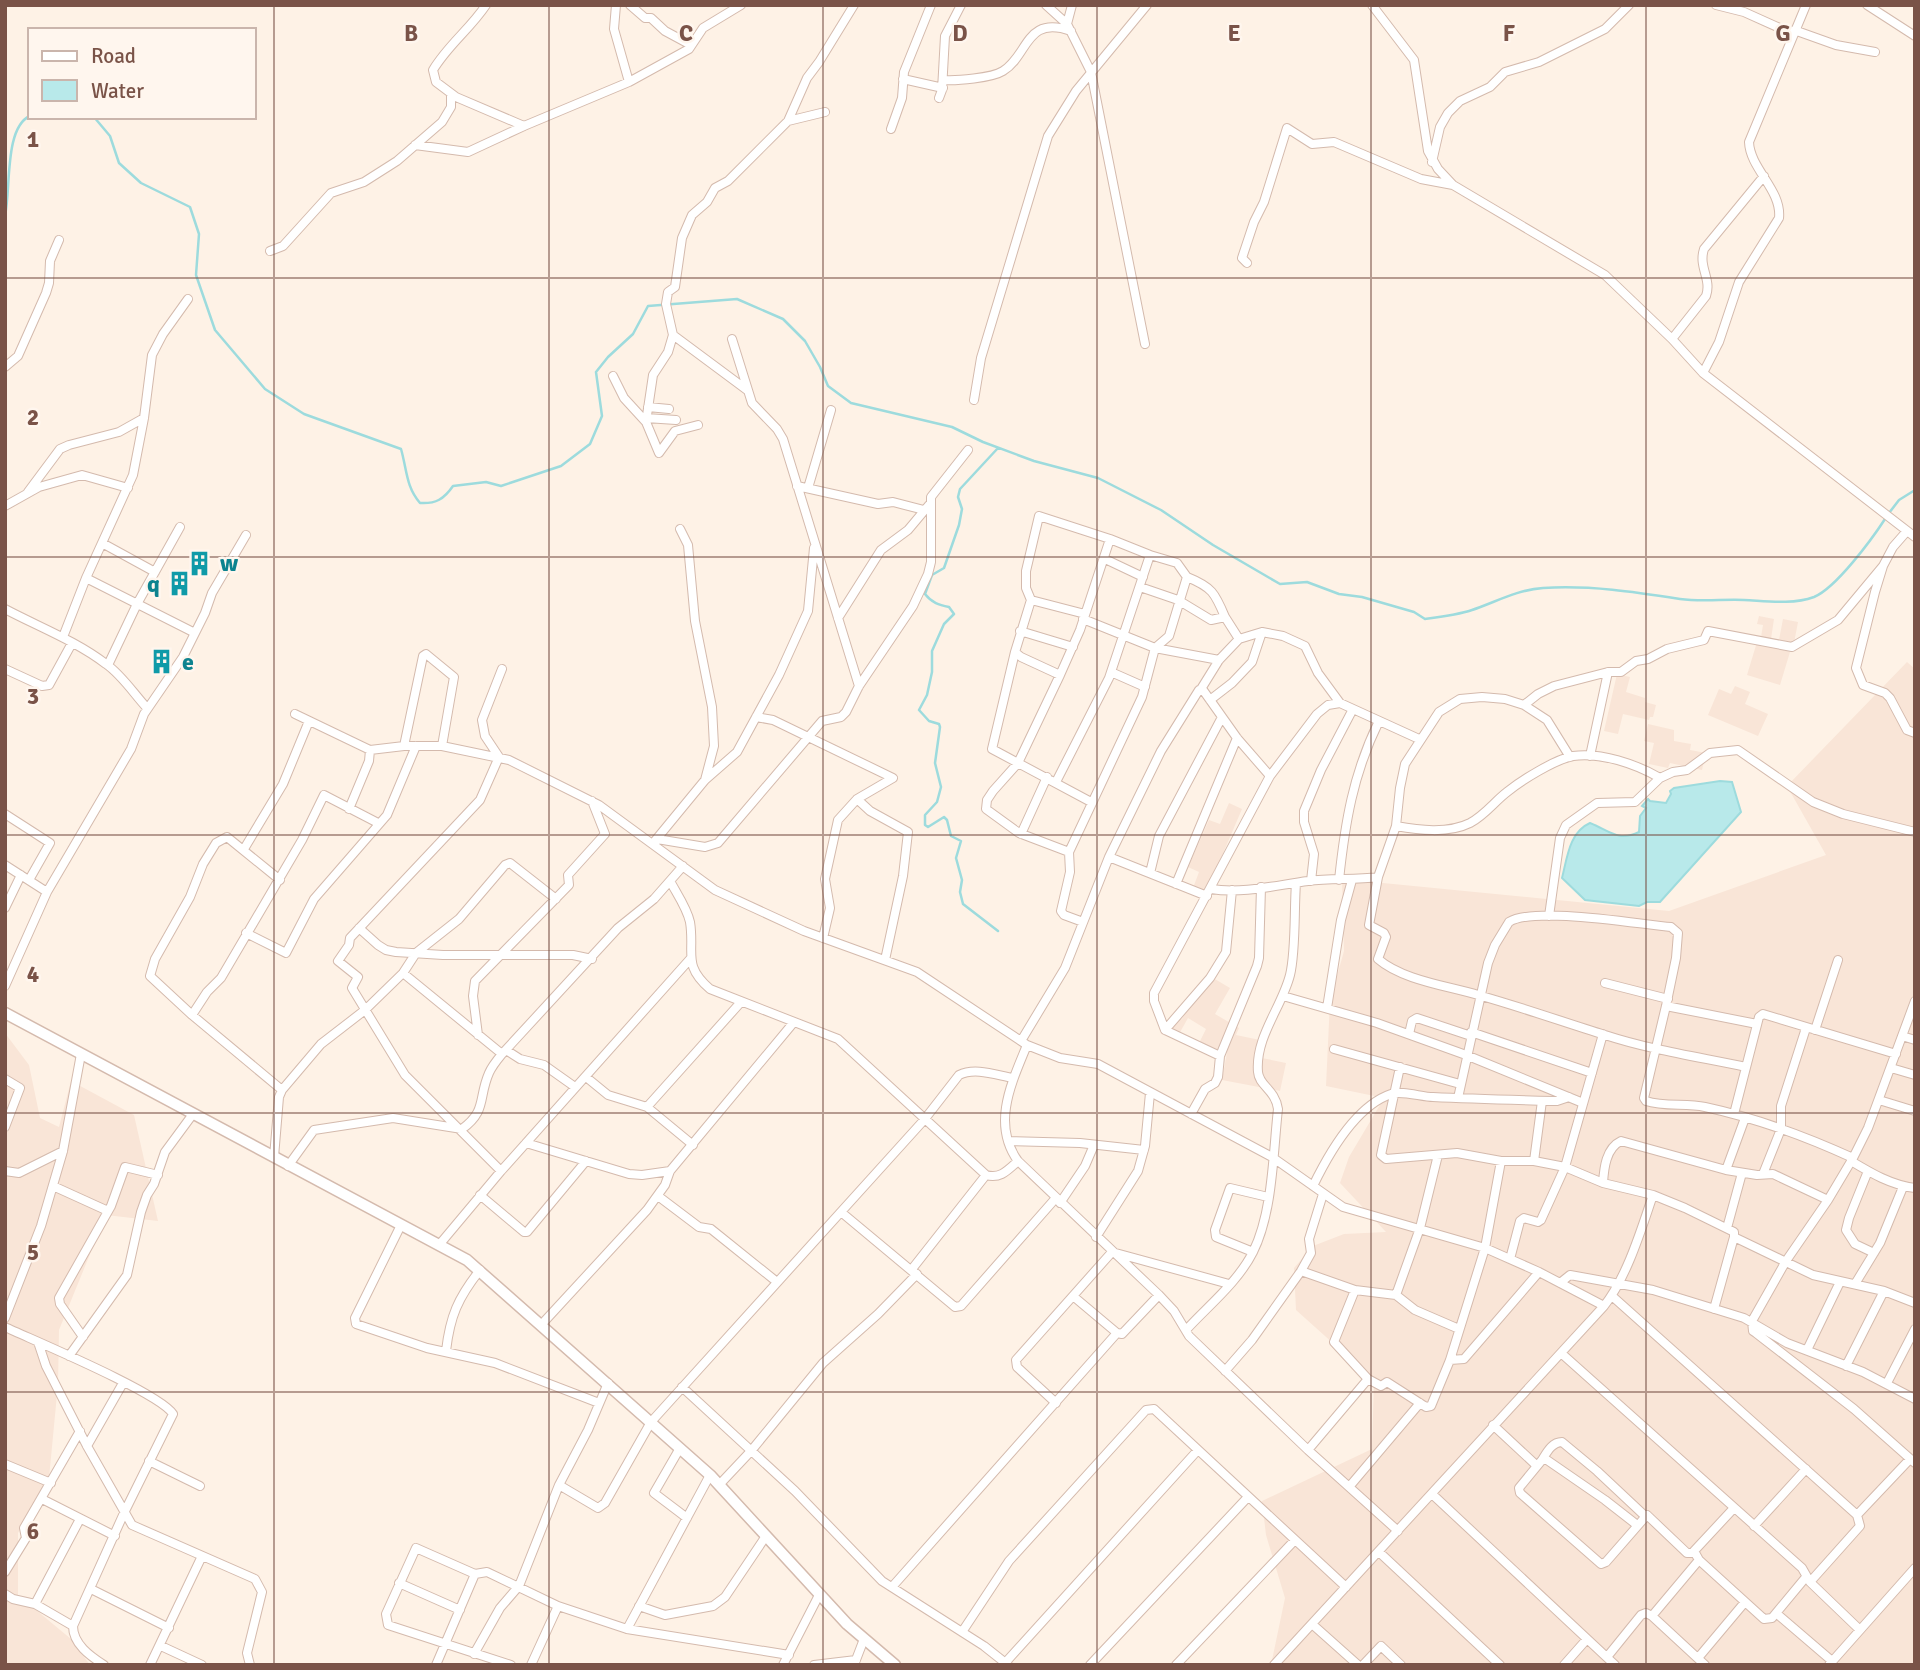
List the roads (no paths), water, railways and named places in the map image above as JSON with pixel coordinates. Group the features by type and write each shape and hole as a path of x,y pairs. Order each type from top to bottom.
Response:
{"street":[{"path":"486,5 473,25 443,54 433,70 436,82 453,96 524,126"},
{"path":"616,5 614,29 629,82"},
{"path":"630,5 645,18 651,18 665,31 691,45"},
{"path":"415,145 468,152 629,82 689,49 703,28 741,5"},
{"path":"646,420 653,375 668,352 673,335 666,304 668,292 675,287 682,238 692,215 707,202 715,188 728,181 788,121 807,78 854,5"},
{"path":"891,129 902,99 904,72 931,5"},
{"path":"939,98 943,84 946,36 961,5"},
{"path":"1046,5 1069,27 1091,72 1145,344"},
{"path":"1069,27 1072,5"},
{"path":"974,400 981,358 1048,136 1076,91 1147,5"},
{"path":"1372,5 1414,60 1428,151 1432,162 1454,185 1605,275 1703,373 1911,534 1893,547 1883,566 1838,620 1792,647 1708,631 1704,640 1667,649 1636,662 1621,672 1608,672 1554,686 1524,705"},
{"path":"1432,162 1440,127 1448,113 1460,101 1490,87 1505,72 1539,62 1605,29 1629,5"},
{"path":"1716,5 1744,12 1793,32 1836,45 1875,52"},
{"path":"1703,373 1720,342 1739,282 1779,218 1780,210 1752,156 1749,142 1805,5"},
{"path":"1867,5 1915,36"},
{"path":"903,79 943,84 1002,72 1025,43 1042,30 1056,26 1069,27"},
{"path":"270,251 283,246 331,193 364,182 397,161 442,122 451,107 453,96"},
{"path":"788,121 825,112"},
{"path":"1247,264 1242,258 1264,202 1287,128 1312,144 1334,142 1421,179 1454,185"},
{"path":"1672,340 1706,296 1709,283 1702,264 1704,249 1764,176"},
{"path":"5,367 18,356 46,293 50,261 59,240"},
{"path":"62,637 137,463 152,355 163,334 188,299"},
{"path":"673,335 747,390"},
{"path":"732,339 755,408 773,424 783,439 859,686"},
{"path":"613,376 624,398 646,420 659,453 676,431 698,425"},
{"path":"648,407 669,408"},
{"path":"807,488 831,410"},
{"path":"28,492 60,450 69,445 119,432 145,418"},
{"path":"646,420 676,420"},
{"path":"838,618 881,550 908,530 968,450"},
{"path":"5,506 39,487 82,475 128,488"},
{"path":"797,486 878,504 893,502 927,508"},
{"path":"655,841 705,847 718,843 822,721 841,717 913,606 929,574 932,553 927,508"},
{"path":"1091,802 992,749 1020,631 1031,600 1026,588 1026,571 1039,516 1177,563 1187,577 1216,595 1225,617 1239,639"},
{"path":"108,665 137,604 180,527"},
{"path":"680,529 688,545 695,621 712,707 715,746 705,780"},
{"path":"5,986 47,892 131,750 148,708 176,670 212,593 246,534"},
{"path":"1069,852 1021,834 986,809 987,800 1018,763 1060,676 1105,559 1110,538"},
{"path":"655,841 705,780 737,752 779,675 808,611 815,542"},
{"path":"102,543 155,572"},
{"path":"1056,782 1111,672 1150,555"},
{"path":"1105,559 1143,577"},
{"path":"1883,566 1856,668 1863,685 1885,693 1907,730 1915,733"},
{"path":"1083,922 1064,915 1061,911 1070,872 1069,852 1145,687 1156,648 1168,636 1187,577"},
{"path":"86,578 195,633"},
{"path":"1140,587 1178,600 1211,620 1225,617"},
{"path":"1031,600 1084,616 1156,648 1219,660"},
{"path":"5,609 62,637 108,665 148,708"},
{"path":"1020,631 1073,647"},
{"path":"1210,700 1232,683 1252,662 1262,632"},
{"path":"1398,1531 1308,1450 1189,1336 1174,1311 1159,1295 1057,1201 1018,1161 1010,1150 1004,1113 1005,1100 1024,1043 1061,977 1109,857 1161,751 1219,660 1239,639 1262,632 1283,636 1305,646 1318,673 1340,703 1419,739"},
{"path":"5,668 36,684 48,685 72,643"},
{"path":"1015,652 1060,676"},
{"path":"404,746 423,656 426,654 454,677 442,746"},
{"path":"499,757 485,736 482,720 502,669"},
{"path":"1111,672 1145,687"},
{"path":"1590,756 1608,672"},
{"path":"1201,689 1237,738 1270,776"},
{"path":"1570,757 1547,720 1524,705 1505,699 1482,697 1460,699 1439,712 1405,764 1395,827 1378,877 1369,925 1386,935 1378,956 1381,961 1398,971 1440,985 1654,1048 1746,1067"},
{"path":"1220,1056 1165,1030 1154,1001 1154,993 1270,776 1317,714 1328,705 1340,703"},
{"path":"1311,880 1314,854 1304,822 1304,811 1321,770 1353,709"},
{"path":"295,714 370,750 404,746 442,746 499,757 592,801 655,841 715,890 823,938 926,977 1024,1043 1060,1058 1098,1064 1272,1157 1343,1206 1485,1248 1604,1306"},
{"path":"756,717 773,720 892,776 891,781 857,799 836,825 825,879 830,908 823,938"},
{"path":"1150,873 1159,836 1222,717"},
{"path":"244,849 283,784 297,756 309,721"},
{"path":"1339,880 1346,821 1357,773 1379,721"},
{"path":"1176,884 1237,738"},
{"path":"246,933 286,953 314,899 387,814 416,746"},
{"path":"349,809 369,761 370,750"},
{"path":"1549,916 1560,838 1566,825 1597,803 1635,802 1660,778 1687,770 1710,753 1738,750 1813,802 1843,814 1915,832"},
{"path":"1395,827 1427,830 1468,824 1518,783 1570,757 1590,756 1633,765 1660,778"},
{"path":"499,757 480,800 350,938 349,945 338,961 358,977 352,988 405,1075 462,1129 501,1171"},
{"path":"1021,834 1047,777"},
{"path":"192,1015 207,992 221,978 279,880 324,795 378,822"},
{"path":"857,799 870,811 908,832 903,876 885,960"},
{"path":"478,1035 475,981 569,885 568,875 605,834 592,801"},
{"path":"5,814 50,843 5,908"},
{"path":"279,880 227,837 216,843 150,971 153,981 282,1090"},
{"path":"1109,857 1176,884 1209,892 1311,880 1378,877"},
{"path":"274,1157 279,1097 282,1090 321,1044 365,1010 402,973 416,953 459,919 508,863 556,899"},
{"path":"5,865 47,892"},
{"path":"288,1166 312,1132 318,1129 393,1118 462,1129 474,1121 488,1075 504,1052 618,928 644,909 683,866"},
{"path":"1326,1008 1339,932 1352,880"},
{"path":"670,881 687,912 692,970 697,979 710,989 838,1039 986,1175 996,1177 1004,1174 1018,1161"},
{"path":"1186,1330 1229,1284 1253,1252 1261,1233 1278,1109 1276,1097 1264,1084 1258,1071 1259,1055 1291,974 1296,883"},
{"path":"1191,1114 1205,1089 1218,1077 1220,1056 1259,958 1261,887"},
{"path":"1165,1030 1210,978 1227,952 1232,890"},
{"path":"1458,1098 1491,954 1509,922 1527,916 1549,916 1676,929 1676,958 1654,1048 1644,1098 1646,1101 1701,1107 1734,1114 1801,1135 1902,1187 1915,1188"},
{"path":"359,928 386,950 443,956 573,954 592,959"},
{"path":"439,1245 501,1171 691,958"},
{"path":"1763,1174 1781,1129 1781,1106 1838,960"},
{"path":"402,973 478,1035 504,1052 544,1065 575,1087"},
{"path":"1605,982 1667,1003 1757,1024"},
{"path":"1283,996 1409,1034 1583,1102"},
{"path":"1857,1515 1912,1461 1844,1401 1756,1334 1752,1321 1786,1261 1828,1200 1852,1159 1879,1100 1915,1001"},
{"path":"647,1107 741,1002"},
{"path":"5,1013 439,1245 480,1270 710,1475 819,1595 864,1640 895,1665"},
{"path":"1734,1114 1759,1017 1763,1014 1896,1054"},
{"path":"1409,1034 1412,1021 1417,1018 1592,1073"},
{"path":"541,1325 658,1196 670,1171 794,1022"},
{"path":"1510,1259 1520,1221 1541,1220 1565,1167 1603,1034"},
{"path":"1902,1036 1915,1040"},
{"path":"1334,1049 1460,1084"},
{"path":"5,1318 41,1226 53,1186 63,1151 81,1054"},
{"path":"1400,1067 1381,1154 1386,1159 1466,1154 1501,1161 1534,1161 1565,1167 1604,1183 1653,1195 1727,1228 1735,1233 1714,1309"},
{"path":"1891,1068 1915,1075"},
{"path":"559,1485 598,1508 602,1506 651,1422 924,1120 959,1075 978,1071 1013,1078"},
{"path":"586,1077 608,1095 647,1107 693,1144"},
{"path":"5,1079 20,1088 5,1127"},
{"path":"1313,1186 1332,1151 1356,1120 1370,1105 1393,1092 1416,1096 1542,1101 1557,1101 1569,1097"},
{"path":"1096,1237 1138,1171 1144,1150 1150,1094"},
{"path":"1879,1100 1915,1111"},
{"path":"1534,1161 1542,1101"},
{"path":"69,1356 127,1275 141,1212 165,1152 196,1115"},
{"path":"1726,1170 1745,1118"},
{"path":"1008,1141 1144,1150"},
{"path":"1604,1183 1611,1149 1621,1141 1726,1170 1773,1174 1828,1200"},
{"path":"526,1143 629,1174 670,1171"},
{"path":"841,1212 950,1304 961,1306 1057,1201 1085,1167 1094,1145"},
{"path":"5,1171 19,1173 63,1151"},
{"path":"1396,1295 1420,1228 1438,1155"},
{"path":"480,1195 527,1232 586,1161"},
{"path":"1355,1290 1334,1342 1368,1379 1381,1386 1387,1382 1426,1407 1431,1406 1450,1360 1485,1248 1501,1161"},
{"path":"83,1337 60,1304 59,1298 108,1211 125,1167 158,1175"},
{"path":"1868,1171 1846,1230 1856,1244 1874,1253"},
{"path":"1727,1228 1742,1173"},
{"path":"719,1485 751,1451 823,1363 877,1314 914,1271 986,1175"},
{"path":"53,1186 108,1211"},
{"path":"1855,1284 1874,1253 1902,1187"},
{"path":"1253,1252 1216,1237 1215,1230 1230,1188 1268,1197"},
{"path":"1225,1371 1252,1340 1311,1253 1309,1239 1323,1194"},
{"path":"1274,1665 1604,1306 1612,1296 1639,1237 1653,1195"},
{"path":"658,1196 699,1227 711,1229 778,1282"},
{"path":"401,1225 354,1321 356,1324 415,1344 495,1363 599,1404"},
{"path":"1734,1237 1813,1275 1884,1291 1915,1303"},
{"path":"1112,1252 1229,1284"},
{"path":"1056,1403 1017,1367 1016,1360 1112,1252"},
{"path":"446,1351 454,1307 480,1270"},
{"path":"1301,1271 1355,1290 1396,1295 1415,1311 1460,1329"},
{"path":"1450,1360 1464,1359 1539,1272"},
{"path":"1560,1283 1570,1275 1653,1290 1752,1321 1787,1343 1887,1383 1915,1399"},
{"path":"1807,1350 1840,1282"},
{"path":"1846,1366 1884,1291"},
{"path":"1073,1296 1117,1333 1122,1334 1159,1295"},
{"path":"1612,1296 1857,1515 1860,1526 1772,1618 1764,1619 1696,1556 1687,1553 1649,1516 1645,1516 1598,1471 1562,1442 1557,1442 1548,1450 1518,1491 1601,1564 1606,1562 1645,1516"},
{"path":"5,1327 123,1382 168,1408 173,1415 124,1513 73,1626 75,1639 92,1658 104,1665"},
{"path":"1887,1383 1915,1329"},
{"path":"892,1587 1117,1333"},
{"path":"38,1342 87,1446 124,1513 138,1528 255,1579 259,1584 262,1592 247,1653 250,1665"},
{"path":"1561,1353 1802,1568 1808,1579 1860,1630"},
{"path":"1308,1450 1368,1379"},
{"path":"87,1446 123,1382"},
{"path":"474,1654 500,1608 519,1586 559,1485 608,1383"},
{"path":"682,1387 795,1491 873,1573 984,1646 1006,1664 1197,1451"},
{"path":"1349,1488 1420,1403"},
{"path":"962,1632 1009,1561 1146,1410 1154,1409 1346,1587"},
{"path":"1493,1425 1539,1463"},
{"path":"5,1572 26,1538 24,1528 80,1431"},
{"path":"680,1448 654,1493 687,1518"},
{"path":"1539,1463 1547,1460 1637,1525"},
{"path":"149,1461 200,1486"},
{"path":"5,1464 51,1483"},
{"path":"1754,1526 1806,1469"},
{"path":"626,1629 710,1475"},
{"path":"1432,1494 1615,1665"},
{"path":"1090,1665 1247,1498"},
{"path":"42,1499 115,1536"},
{"path":"1653,1616 1734,1508"},
{"path":"35,1604 80,1519"},
{"path":"639,1606 665,1615 713,1606 725,1597 766,1536"},
{"path":"1176,1665 1294,1541"},
{"path":"511,1665 388,1625 386,1614 416,1548 475,1574 487,1572 558,1606 626,1629 789,1655"},
{"path":"1379,1552 1500,1665"},
{"path":"150,1665 202,1556"},
{"path":"1776,1612 1830,1663 1915,1567"},
{"path":"436,1665 475,1574"},
{"path":"400,1583 460,1610"},
{"path":"91,1589 169,1628"},
{"path":"5,1594 13,1599 35,1604 73,1626"},
{"path":"783,1665 819,1595"},
{"path":"5,1607 13,1599"},
{"path":"1698,1658 1745,1602"},
{"path":"531,1665 558,1606"},
{"path":"1607,1657 1646,1613 1653,1616 1705,1665"},
{"path":"1312,1624 1360,1665 1381,1646 1401,1665"},
{"path":"1564,1665 1587,1639"},
{"path":"815,1665 855,1662 864,1640"},
{"path":"160,1646 202,1665"}],"water":[{"path":"1720,781 1732,782 1741,812 1660,902 1647,902 1639,906 1585,900 1562,878 1573,839 1583,827 1590,823 1620,836 1632,835 1639,832 1640,816 1646,808 1642,806 1648,799 1666,803 1670,791 1674,788"}],"waterway":[{"path":"5,215 12,146 22,122 28,118"},
{"path":"96,119 110,136 119,163 141,183 190,207 199,234 196,275 215,330 265,389 304,414 401,449 409,484 420,503 439,500 453,486 486,482 501,486 561,466 590,444 602,416 596,372 633,334 648,306 737,299 783,319 805,341 828,386 851,403 952,427 1034,461 1098,478 1161,510 1213,545 1280,584 1307,582 1339,594 1362,597 1414,612 1425,619 1466,612 1533,589 1561,587 1595,588 1696,600 1797,601 1814,597 1833,584 1863,550 1885,519"},
{"path":"998,448 960,489 958,497 962,509 959,525 944,568 932,575 925,594 930,600 949,607 954,614 944,624 932,651 932,672 927,695 919,710 929,721 939,724 940,727 935,763 941,787 937,802 925,815 925,825 928,827 944,817 947,820 951,836 961,841 956,858 962,880 960,892 963,904 998,931"},
{"path":"1889,513 1899,500 1915,490"}],"place":[{"name":"w","path":"200,563"},
{"name":"q","path":"180,584"},
{"name":"e","path":"162,662"}]}
